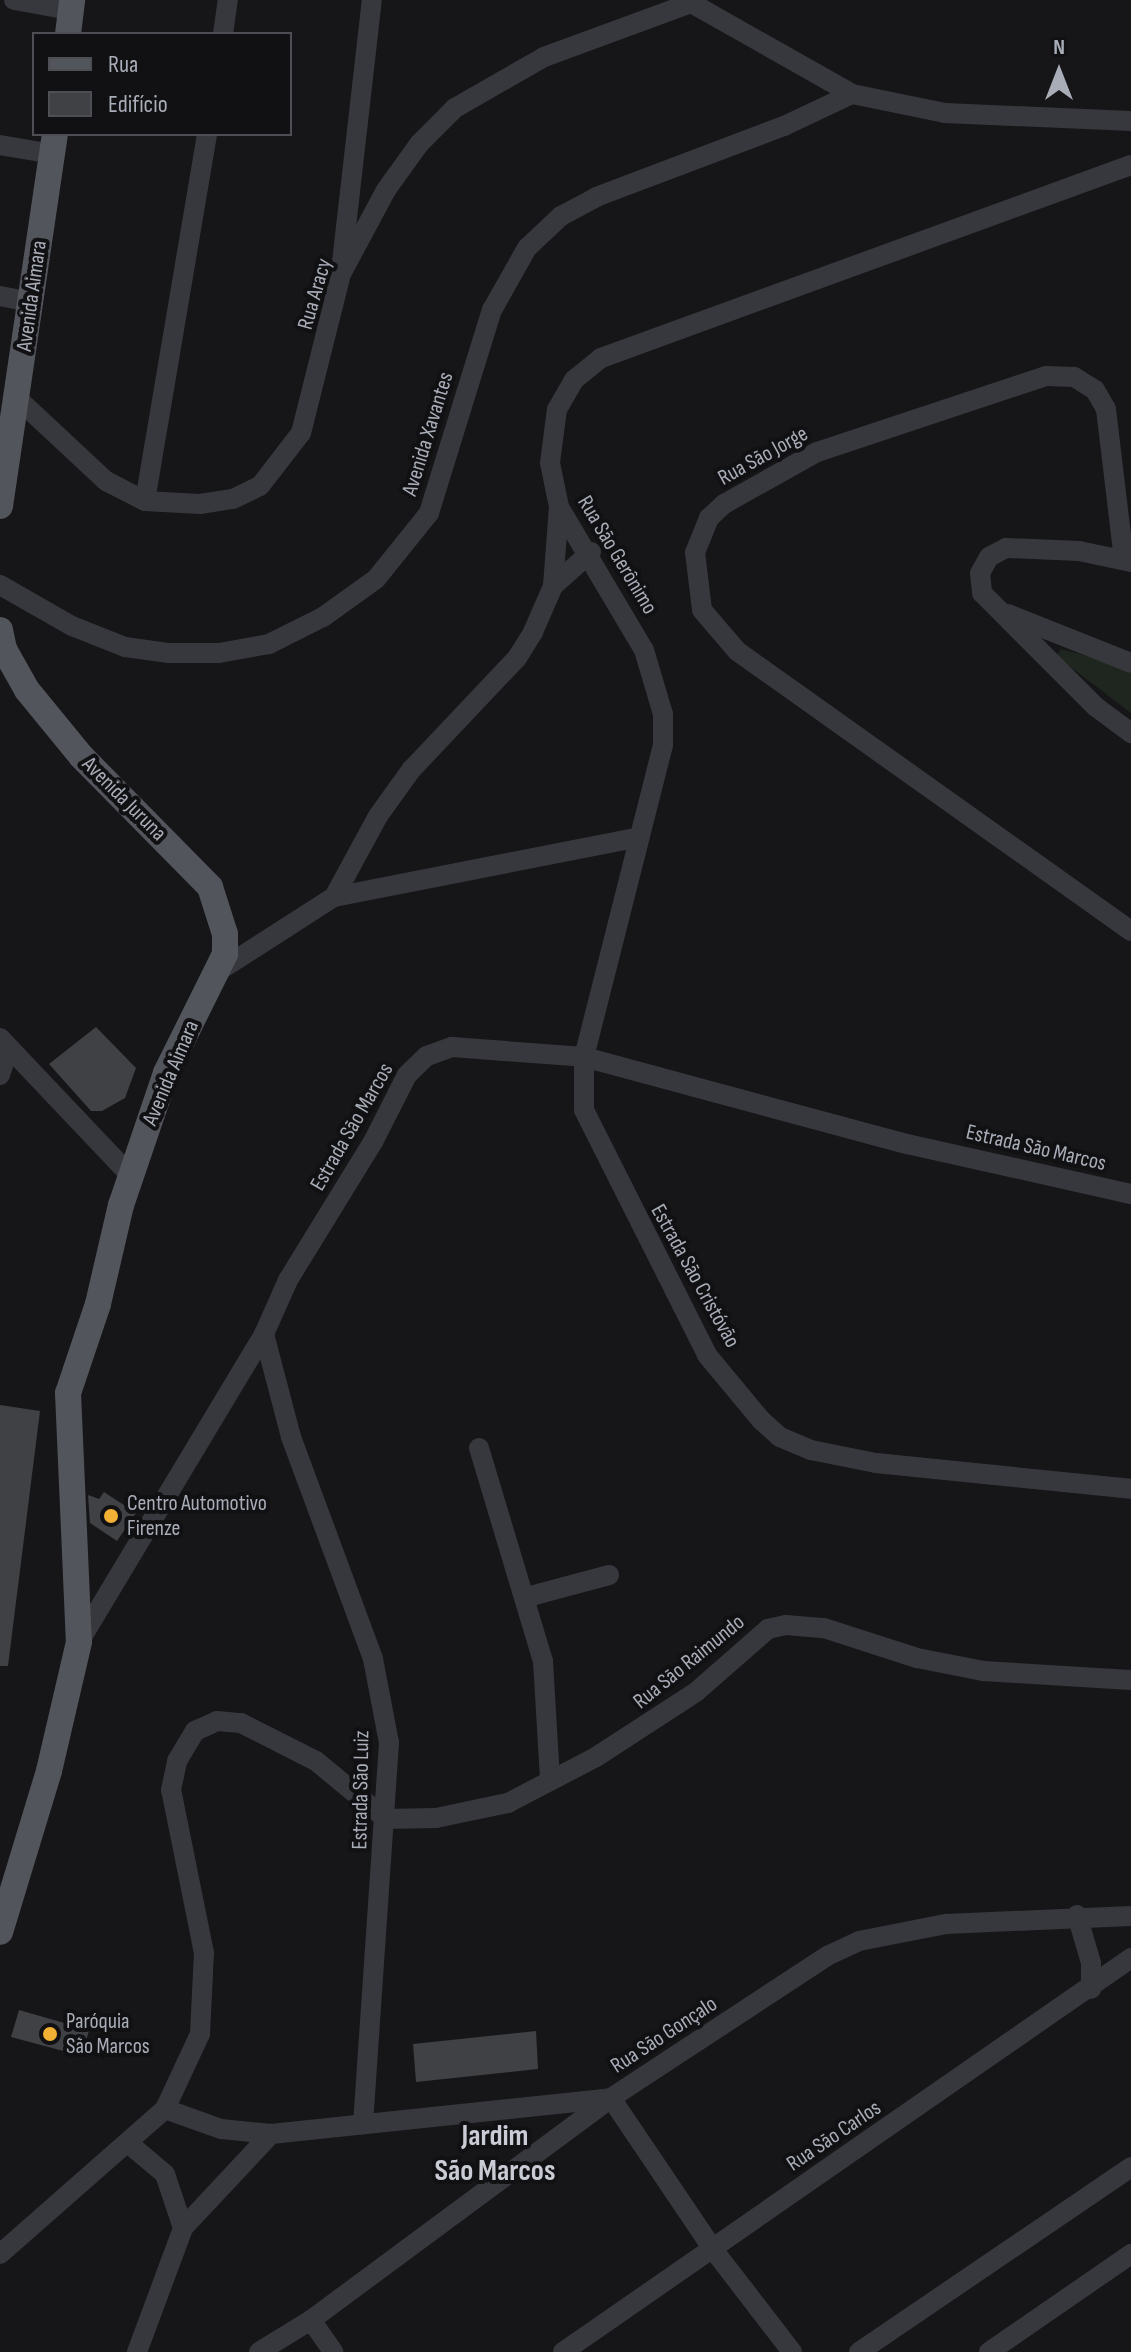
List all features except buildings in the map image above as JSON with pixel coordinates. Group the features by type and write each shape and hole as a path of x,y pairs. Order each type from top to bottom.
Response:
{"main road":[{"name":"Avenida Aimara","path":"0,506 54,144"},
{"name":"Avenida Juruna","path":"0,630 4,649 27,690 81,756 210,887 225,934 217,972"},
{"name":"Avenida Aimara","path":"0,1932 49,1771 79,1642 69,1489 68,1393 131,1176 166,1073 217,972"}],"street":[{"path":"14,0 70,15"},
{"path":"223,32 228,0"},
{"path":"341,274 372,0"},
{"path":"688,2 852,94 945,113 1131,121"},
{"name":"Rua Aracy","path":"17,398 106,481 145,501 165,505 233,499 260,486 285,459 301,433 317,381 341,274 386,190 419,144 455,108 544,57 688,2"},
{"name":"Avenida Xavantes","path":"0,585 72,626 125,647 168,653 219,653 269,644 323,617 376,579 429,513 492,310 527,248 561,216 596,197 784,126 852,94"},
{"path":"145,501 207,136"},
{"path":"0,145 54,144"},
{"name":"Rua São Gerônimo","path":"584,1057 636,838 663,745 663,714 644,650 591,552 559,507 550,463 557,409 574,380 601,358 1131,165"},
{"path":"0,296 31,302"},
{"name":"Rua São Jorge","path":"1128,561 1106,409 1095,390 1074,377 1046,376 817,452 724,504 709,518 695,552 702,610 737,651 1131,931"},
{"path":"334,897 378,816 411,770 517,658 545,612 553,586 559,507"},
{"path":"1128,561 1079,551 1006,548 989,557 980,573 982,593 1096,707 1131,733"},
{"path":"553,586 591,552"},
{"path":"1000,611 1131,663"},
{"path":"217,972 334,897 636,838"},
{"path":"4,1043 131,1176"},
{"path":"0,1075 4,1043"},
{"name":"Estrada São Marcos","path":"79,1642 264,1334 399,1088 427,1056 452,1047 584,1057 907,1144 1131,1194"},
{"name":"Estrada São Cristóvão","path":"584,1057 584,1110 642,1233 707,1355 780,1437 811,1450 876,1463 1131,1489"},
{"name":"Estrada São Luiz","path":"264,1334 291,1437 383,1698 389,1743 363,2123"},
{"path":"479,1448 527,1597 547,1685 550,1780"},
{"path":"527,1597 609,1575"},
{"name":"Rua São Raimundo","path":"386,1819 469,1814 508,1803 641,1732 696,1692 768,1629 786,1625 824,1628 917,1658 983,1671 1131,1680"},
{"path":"0,2254 165,2109 200,2034 205,1993 204,1953 171,1790 177,1761 195,1731 217,1721 241,1723 274,1735 316,1761 386,1819"},
{"path":"1077,1915 1091,1963 1091,1989"},
{"name":"Rua São Gonçalo","path":"165,2109 221,2129 271,2134 611,2098 827,1956 859,1941 946,1924 1077,1915 1131,1916"},
{"name":"Rua São Carlos","path":"563,2352 1091,1989 1131,1958"},
{"path":"259,2352 311,2320 611,2098 712,2248 792,2352"},
{"path":"137,2352 183,2228 271,2134"},
{"path":"128,2143 165,2174 183,2228"},
{"path":"859,2352 1131,2167"},
{"path":"989,2352 1131,2254"},
{"path":"311,2320 333,2352"}],"shaded area":[{"path":"1061,649 1131,668 1131,713 1056,656"}],"place":[{"name":"Centro Automotivo Firenze","path":"111,1516"},
{"name":"Paróquia São Marcos","path":"50,2034"}],"district":[{"name":"Jardim São Marcos","path":"495,2153"}]}
